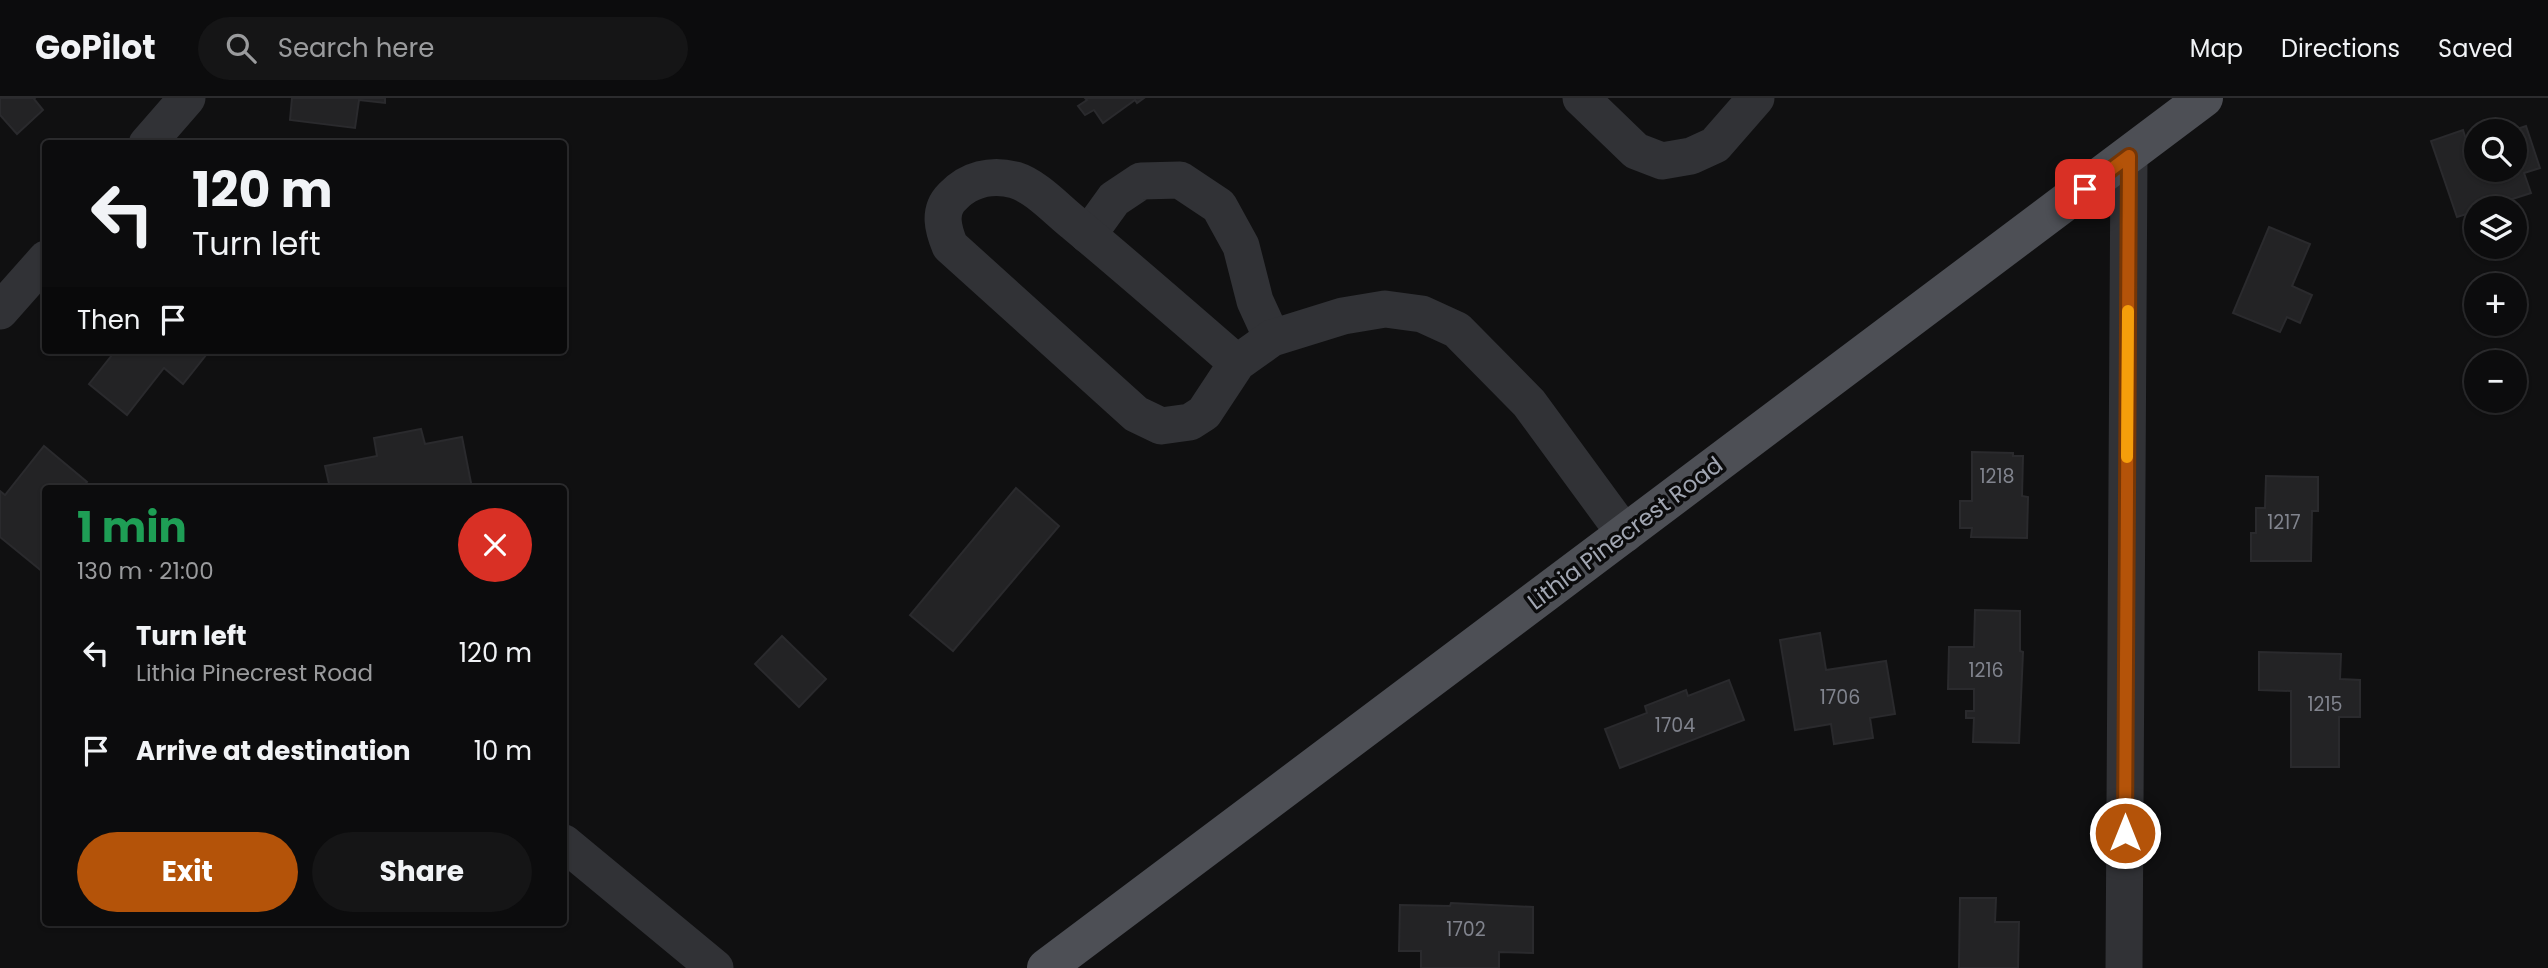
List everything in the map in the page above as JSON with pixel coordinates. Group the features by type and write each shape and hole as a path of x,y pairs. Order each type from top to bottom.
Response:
{"main road":[{"name":"Lithia Pinecrest Road","path":"1046,968 2204,98"}],"street":[{"path":"150,140 187,98"},
{"path":"1581,98 1636,151 1662,161 1691,156 1715,145 1756,98"},
{"path":"2124,968 2129,156"},
{"path":"1237,363 1041,196 1017,181 989,177 962,186 945,204 942,228 950,246 1136,414 1161,426 1190,422 1204,413 1237,363 1272,338 1343,316 1385,309 1422,314 1457,330 1529,403 1625,534"},
{"path":"1088,235 1114,199 1141,181 1180,180 1219,206 1241,246 1255,301 1272,338"},
{"path":"0,311 42,264"},
{"path":"567,845 715,968"}],"building":[{"path":"0,98 35,98 43,110 17,134 0,115"},
{"path":"292,98 385,98 385,103 359,100 355,128 290,120"},
{"path":"1085,98 1144,98 1137,103 1135,100 1103,123 1094,110 1085,115 1078,106 1087,100"},
{"path":"2527,129 2540,168 2527,172"},
{"path":"2463,130 2464,182 2527,182 2531,193 2522,196 2464,196 2464,215 2457,217 2431,141"},
{"path":"2269,227 2310,244 2292,286 2312,295 2300,323 2287,317 2280,332 2233,313"},
{"path":"113,354 207,354 183,384 164,368 127,415 89,384"},
{"path":"421,429 425,444 462,437 471,485 329,485 325,466 377,456 374,438"},
{"path":"44,446 87,482 84,485 42,485 42,571 0,537 0,491 5,495"},
{"path":"1972,452 2013,453 2013,456 2023,456 2022,496 2028,497 2027,538 1971,537 1972,528 1960,528 1960,501 1972,501"},
{"path":"2266,476 2318,477 2318,511 2312,511 2311,561 2251,561 2251,533 2256,533 2256,508 2265,508"},
{"path":"1016,488 1059,526 953,651 910,615"},
{"path":"1975,610 2020,611 2020,651 2023,652 2019,743 1973,742 1974,718 1966,718 1966,711 1974,711 1974,689 1948,689 1949,647 1974,647"},
{"path":"1820,633 1826,670 1886,661 1895,714 1870,718 1873,738 1834,744 1831,724 1795,730 1780,640"},
{"path":"782,636 826,679 799,707 755,664"},
{"path":"2259,652 2341,654 2340,679 2360,680 2360,717 2339,717 2339,767 2291,767 2291,691 2259,690"},
{"path":"1729,680 1744,720 1620,768 1605,729 1647,713 1645,706 1686,690 1688,696"},
{"path":"1960,898 1996,898 1995,922 2019,922 2018,968 1959,968"},
{"path":"1451,903 1533,907 1533,953 1499,952 1499,968 1421,968 1421,951 1399,951 1400,905 1450,906"}],"slow traffic":[{"path":"2127,457 2128,311"}],"route":[{"path":"2085,189 2129,156 2125,833"}]}
